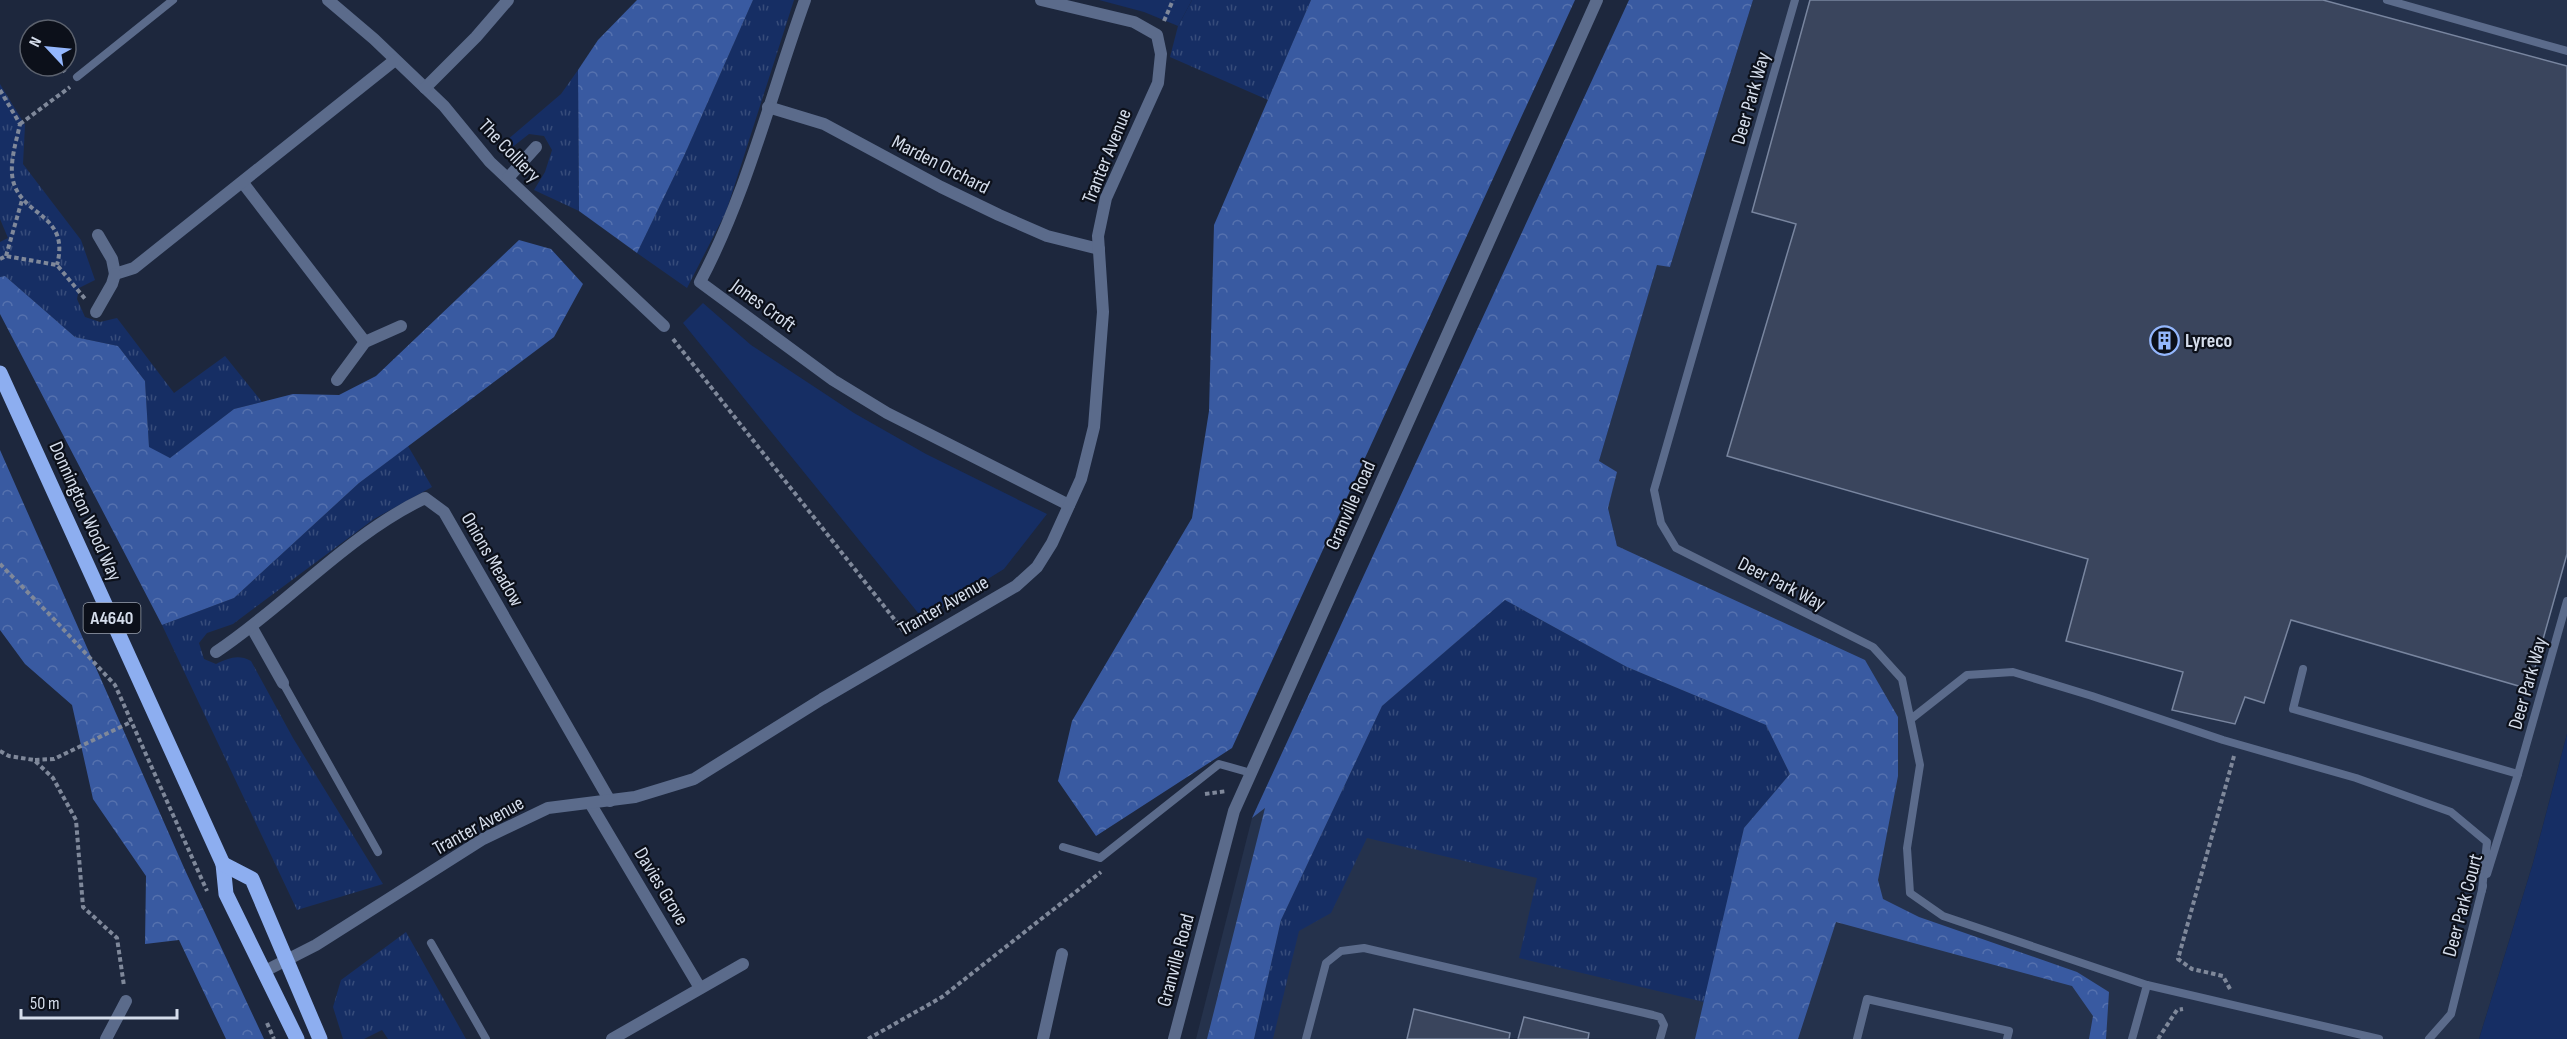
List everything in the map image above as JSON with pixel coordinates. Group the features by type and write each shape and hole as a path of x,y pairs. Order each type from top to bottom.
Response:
{"main road":[{"name":"Donnington Wood Way","path":"0,373 223,864 226,894 297,1039"},
{"path":"223,864 252,879 320,1039"}],"street":[{"name":"The Colliery","path":"328,0 375,39 424,87 508,178 664,327"},
{"path":"424,87 476,37 508,0"},
{"name":"Jones Croft","path":"805,0 751,164 720,244 700,282 832,380 886,414 1069,505"},
{"path":"1041,0 1134,22 1158,35"},
{"name":"Granville Road","path":"1174,1039 1234,811 1598,0"},
{"name":"Tranter Avenue","path":"264,971 338,932 483,839 548,808 635,797 694,779 914,644 1016,586 1037,567 1052,543 1081,479 1094,428 1104,312 1098,236 1106,198 1158,83 1161,54 1158,35"},
{"path":"115,274 134,268 395,60"},
{"name":"Marden Orchard","path":"768,107 824,124 941,187 1047,236 1099,249"},
{"path":"508,178 537,147"},
{"path":"243,183 365,342"},
{"path":"96,312 115,274 111,260 98,235"},
{"path":"337,380 365,342 401,326"},
{"name":"Onions Meadow","path":"216,652 252,628 342,552 402,509 425,498 444,512 610,801"},
{"path":"252,628 283,683"},
{"name":"Davies Grove","path":"590,803 700,988"},
{"path":"1042,1039 1062,954"},
{"path":"612,1039 743,964"},
{"path":"106,1039 126,1001"}],"lane":[{"path":"73,79 173,0"},
{"name":"Deer Park Way","path":"1795,0 1654,490 1660,523 1676,548 1872,647 1902,679 1920,765 1907,848 1910,893 1943,916 2147,985"},
{"path":"2387,0 2567,51"},
{"name":"Deer Park Way","path":"2518,774 2567,601"},
{"path":"2303,669 2293,709 2518,774"},
{"path":"1911,719 1967,675 2013,672 2237,744 2356,778 2451,812 2487,842 2482,890"},
{"path":"283,683 378,852"},
{"path":"1063,847 1100,858 1219,764 1251,773"},
{"name":"Deer Park Court","path":"2429,1039 2451,1014 2482,890 2518,774"},
{"path":"432,943 486,1039"},
{"path":"1306,1039 1326,963 1341,951 1364,948 1660,1017 1664,1025 1660,1039"},
{"path":"2132,1039 2147,985 2379,1039"},
{"path":"1857,1039 1867,999 2009,1031 2007,1039"}],"path":[{"path":"1158,35 1173,0"},
{"path":"57,265 60,251 53,228 38,211 22,200 14,184 12,165 20,124 73,79"},
{"path":"0,90 20,124"},
{"path":"6,256 22,200"},
{"path":"0,259 6,256 57,265 96,312"},
{"path":"664,327 914,644"},
{"path":"0,564 115,685 209,897"},
{"path":"0,751 9,756 34,760 54,759 131,722"},
{"path":"2237,744 2178,959 2192,969 2223,976 2230,989 2252,997 2249,1008"},
{"path":"34,760 53,778 76,820 83,907 117,938 126,1001"},
{"path":"1203,794 1244,789"},
{"path":"868,1039 942,997 1103,870"},
{"path":"2158,1039 2177,1010 2187,1009"}],"shaded area":[{"path":"1753,0 2567,0 2567,734 2533,863 2479,1039 1196,1039 1252,818 1505,600 1617,546 1608,508 1616,472 1599,461 1657,264 1670,267"}],"green space":[{"path":"637,0 753,0 684,156 637,253 579,211 578,70 598,40"},
{"path":"753,0 794,0 726,212 687,288 637,253 684,156"},
{"path":"1099,0 1192,0 1178,26 1144,12"},
{"path":"1192,0 1311,0 1268,100 1170,57 1178,26"},
{"path":"1311,0 1575,0 1232,748 1096,836 1058,781 1072,721 1192,518 1209,411 1214,225"},
{"path":"1629,0 1753,0 1670,267 1657,265 1599,461 1617,472 1608,508 1617,546 1865,660 1898,717 1898,776 1878,880 1883,899 1919,917 2077,972 2109,992 2106,1039 2089,1039 2093,1016 2072,986 1836,922 1798,1039 1695,1039 1744,828 1790,774 1766,725 1627,667 1505,600 1382,706 1281,920 1254,1039 1207,1039 1265,808 1252,818"},
{"path":"578,70 579,211 534,190 545,172 552,150 544,136 529,134 506,152 507,140 561,94"},
{"path":"0,84 25,125 23,164 81,240 95,280 79,288 77,299 85,317 100,322 117,318 174,393 225,356 262,402 234,409 170,458 149,448 145,381 118,346 75,337 5,276 0,277 0,242 8,238 0,219"},
{"path":"519,240 551,249 583,284 554,337 359,483 234,598 162,625 0,314 0,277 5,276 75,337 118,346 145,381 149,447 170,458 234,409 293,394 339,395 376,376"},
{"path":"703,303 751,345 854,413 926,454 1047,514 1004,569 923,619 683,323"},
{"path":"408,446 432,487 374,519 233,624 207,633 199,643 204,659 216,664 234,658 251,661 293,738 383,884 297,910 162,625 234,598 359,483"},
{"path":"0,450 185,870 264,1039 226,1039 179,940 145,944 146,876 93,799 72,705 25,664 0,630"},
{"path":"1505,600 1627,667 1766,725 1790,774 1744,828 1704,1002 1519,958 1537,878 1367,838 1331,913 1299,931 1273,1039 1254,1039 1281,920 1382,706"},
{"path":"2567,734 2567,1039 2479,1039 2533,863"},
{"path":"406,932 466,1039 388,1039 382,1030 364,1039 343,1039 333,1007 341,980"}],"building":[{"name":"Lyreco","path":"1810,0 2323,0 2567,66 2567,554 2529,689 2291,620 2264,703 2245,697 2235,724 2172,710 2183,672 2066,641 2088,559 1727,456 1796,224 1752,212"},
{"path":"1414,1009 1510,1033 1509,1039 1407,1039"},
{"path":"1524,1017 1589,1033 1588,1039 1518,1039"}],"place":[{"name":"Lyreco","path":"2164,340"}]}
